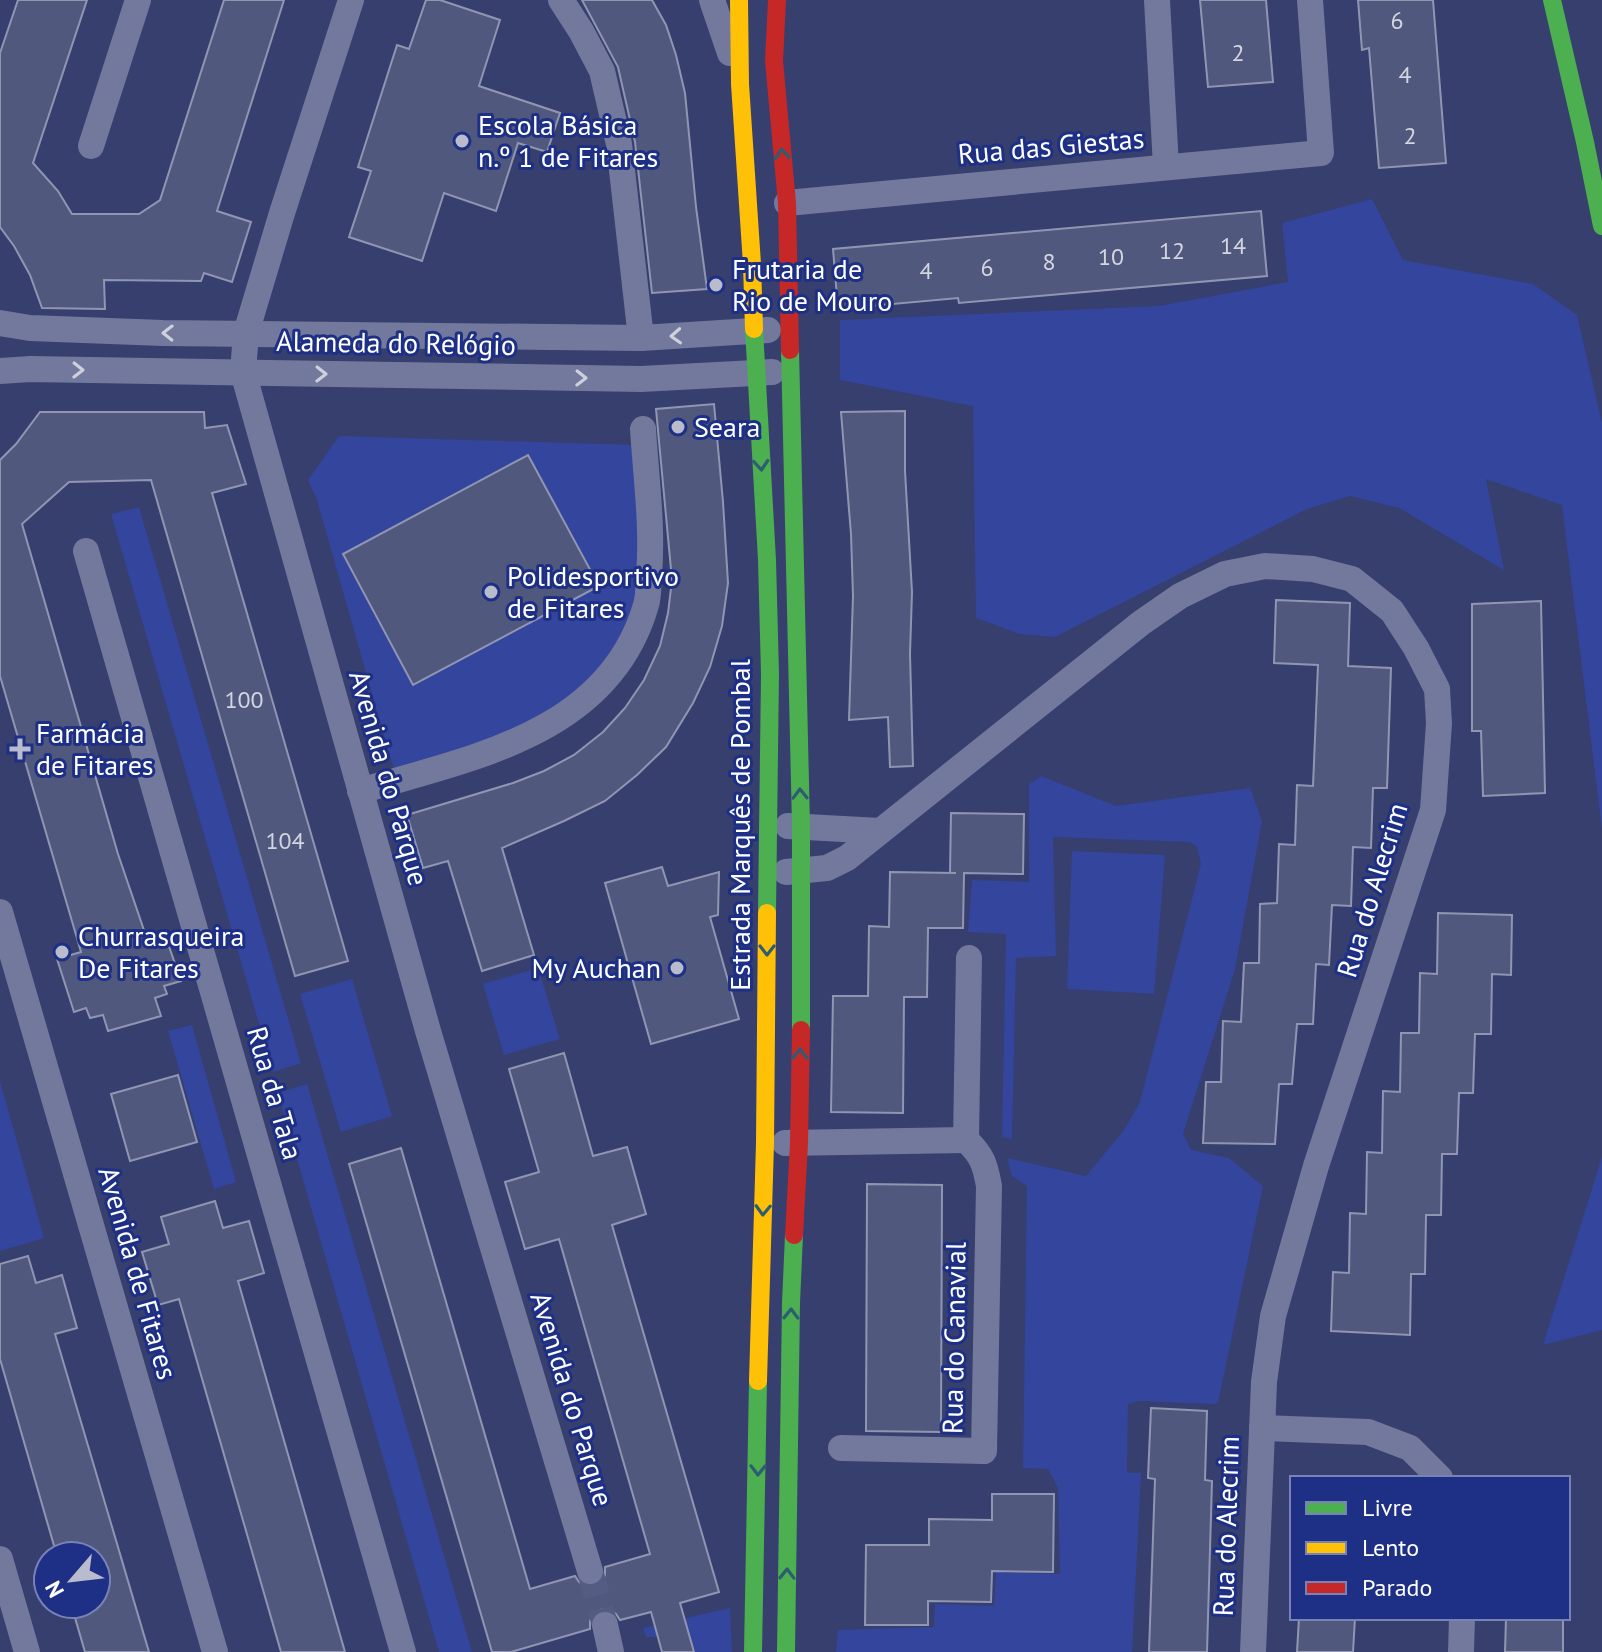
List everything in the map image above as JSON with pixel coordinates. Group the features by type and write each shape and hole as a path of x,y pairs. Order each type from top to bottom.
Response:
{"street":[{"path":"91,146 138,0"},
{"name":"Avenida do Parque","path":"351,0 246,333 243,372 428,1031 590,1571"},
{"path":"561,0 602,71 619,144 641,338"},
{"path":"712,0 740,84"},
{"name":"Estrada Marquês de Pombal","path":"739,0 740,84 752,264 770,674 765,1143 753,1652"},
{"name":"Estrada Marquês de Pombal","path":"777,0 774,61 787,203 801,826 799,1143 791,1303 786,1652"},
{"path":"1157,0 1166,167"},
{"name":"Rua das Giestas","path":"787,203 1321,153 1310,0"},
{"path":"1552,0 1602,226"},
{"name":"Alameda do Relógio","path":"0,323 30,328 104,331 641,338 789,329"},
{"name":"Alameda do Relógio","path":"0,371 641,379 791,371"},
{"path":"360,791 494,752 553,723 605,682 628,650 647,604 651,552 643,429"},
{"name":"Rua da Tala","path":"86,551 403,1652"},
{"name":"Rua do Alecrim","path":"767,872 827,868 847,858 1141,623 1180,596 1225,574 1265,566 1313,569 1352,579 1392,611 1416,648 1437,689 1439,723 1433,810 1316,1166 1273,1316 1264,1382 1253,1652"},
{"path":"768,826 880,831"},
{"name":"Avenida de Fitares","path":"0,912 215,1652"},
{"path":"765,1143 966,1140 969,958"},
{"name":"Rua do Canavial","path":"841,1448 984,1451 989,1186 985,1164 966,1140"},
{"path":"1262,1428 1368,1432 1410,1448 1438,1476"},
{"path":"0,1559 27,1652"},
{"path":"1461,1652 1462,1620"},
{"path":"605,1625 611,1652"}],"shaded area":[{"path":"1372,199 1403,260 1533,284 1577,315 1602,423 1602,829 1562,505 1486,479 1504,570 1399,508 1350,496 1307,509 1055,637 1020,634 976,618 973,406 840,380 840,320 1159,306 1288,282 1282,223"},
{"name":"Polidesportivo de Fitares","path":"339,436 636,445 644,577 619,649 589,684 527,726 396,775 317,500 308,480"},
{"path":"139,507 301,1063 273,1072 111,514"},
{"path":"1041,776 1116,806 1250,788 1262,821 1235,969 1183,1134 1191,1150 1229,1158 1263,1186 1218,1403 1139,1401 1128,1404 1127,1473 1141,1473 1132,1652 836,1652 838,1630 934,1627 935,1604 994,1606 996,1572 1060,1574 1058,1488 1048,1469 1023,1468 1027,1186 1012,1176 1007,1158 1086,1176 1124,1130 1140,1102 1201,864 1197,847 1190,842 1053,837 1056,956 1016,958 1012,1139 1002,1137 1006,934 968,932 972,880 1029,882 1029,784"},
{"path":"1072,851 1165,855 1154,994 1067,989"},
{"path":"538,968 560,1039 504,1055 483,984"},
{"path":"352,979 392,1116 341,1132 300,994"},
{"path":"192,1025 236,1182 214,1189 168,1031"},
{"path":"0,1081 44,1238 0,1251"},
{"path":"307,1084 472,1652 439,1652 278,1093"},
{"path":"1602,1157 1602,1330 1543,1345"},
{"path":"730,1608 732,1652 694,1652 668,1637 646,1637 643,1628"}],"building":[{"path":"18,0 87,0 33,163 58,191 72,214 139,214 160,200 224,0 284,0 217,211 251,222 232,282 204,273 201,281 104,280 105,309 42,308 30,275 0,227 0,53"},
{"path":"426,0 440,0 500,20 479,86 560,113 547,152 518,143 496,211 444,193 422,261 349,237 371,171 358,167 397,45 409,49"},
{"path":"582,0 652,0 666,25 685,93 707,289 652,293 635,142 618,67"},
{"path":"1200,0 1266,0 1273,82 1208,87"},
{"path":"1358,0 1433,0 1446,163 1379,168 1369,48 1362,50"},
{"path":"1261,211 1267,276 959,303 958,298 838,309 833,249"},
{"path":"714,404 728,583 722,626 710,667 693,703 666,747 637,775 605,801 502,848 534,955 482,971 448,861 423,868 407,815 544,771 574,755 603,732 625,708 644,680 660,646 672,580 656,409"},
{"path":"905,411 912,592 913,766 890,767 888,717 849,720 853,596 841,412"},
{"path":"40,412 204,412 205,428 227,425 246,484 212,493 348,961 295,976 151,480 69,482 22,524 118,854 146,936 164,932 181,981 164,986 167,994 155,998 161,1016 108,1031 103,1015 90,1018 86,1008 74,1012 57,959 81,952 0,676 0,460"},
{"path":"528,455 599,586 413,685 343,554"},
{"path":"1276,600 1350,603 1348,666 1391,668 1387,788 1373,788 1371,848 1353,847 1351,906 1332,905 1329,965 1316,964 1313,1024 1297,1024 1292,1084 1279,1084 1275,1144 1203,1143 1206,1082 1221,1082 1223,1021 1241,1022 1244,963 1259,963 1260,904 1277,903 1279,844 1295,845 1297,785 1313,786 1318,665 1274,663"},
{"path":"1541,601 1545,793 1483,796 1481,731 1472,731 1472,604"},
{"path":"951,813 1024,814 1023,874 964,873 963,928 928,928 927,997 904,997 903,1113 831,1112 833,996 868,996 869,926 889,927 890,872 950,873"},
{"name":"My Auchan","path":"662,867 668,886 719,872 718,915 710,917 739,1019 651,1044 605,883"},
{"path":"1438,913 1512,915 1511,975 1492,974 1491,1034 1475,1034 1473,1093 1459,1093 1457,1154 1442,1154 1441,1215 1426,1215 1425,1274 1411,1274 1410,1335 1331,1331 1333,1272 1349,1273 1350,1213 1366,1214 1367,1152 1382,1153 1383,1091 1400,1092 1401,1033 1419,1033 1420,973 1437,974"},
{"path":"564,1053 593,1156 627,1147 646,1214 612,1225 719,1592 680,1603 694,1652 662,1652 651,1612 620,1620 611,1610 602,1609 594,1614 590,1629 511,1652 492,1652 349,1164 401,1148 530,1589 575,1576 586,1586 595,1586 602,1581 605,1567 650,1554 559,1239 525,1249 505,1182 539,1172 509,1069"},
{"path":"178,1075 197,1142 130,1161 111,1094"},
{"path":"867,1184 942,1185 941,1432 866,1431"},
{"path":"215,1201 223,1228 249,1221 264,1273 238,1281 345,1652 281,1652 179,1299 158,1305 142,1252 169,1244 161,1217"},
{"path":"28,1256 36,1283 62,1275 77,1328 55,1334 149,1652 85,1652 76,1620 112,1620 112,1540 52,1540 0,1359 0,1264"},
{"path":"1151,1408 1207,1411 1205,1480 1212,1481 1207,1652 1149,1652 1155,1479 1148,1478"},
{"path":"992,1494 1054,1494 1053,1572 992,1571 991,1602 928,1601 928,1625 865,1625 866,1545 929,1545 929,1519 992,1520"},
{"path":"1299,1620 1355,1620 1353,1652 1297,1652"},
{"path":"1506,1620 1563,1620 1563,1652 1505,1652"}],"tunnel":[{"path":"590,1571 605,1625"}],"traffic: fast":[{"path":"1552,0 1602,226"},
{"path":"754,329 770,674 767,913"},
{"path":"790,350 801,826 801,1030"},
{"path":"786,1652 794,1235"},
{"path":"753,1652 758,1381"}],"traffic: slow":[{"path":"739,0 740,84 754,329"},
{"path":"758,1381 765,1143 767,913"}],"traffic: jam":[{"path":"777,0 774,61 787,203 790,350"},
{"path":"794,1235 801,1030"}],"place":[{"name":"Escola Básica n.º 1 de Fitares","path":"462,141"},
{"name":"Frutaria de Rio de Mouro","path":"716,285"},
{"name":"Seara","path":"678,427"},
{"name":"Polidesportivo de Fitares","path":"491,592"},
{"name":"Farmácia de Fitares","path":"20,749"},
{"name":"Churrasqueira De Fitares","path":"62,952"},
{"name":"My Auchan","path":"677,968"}]}
